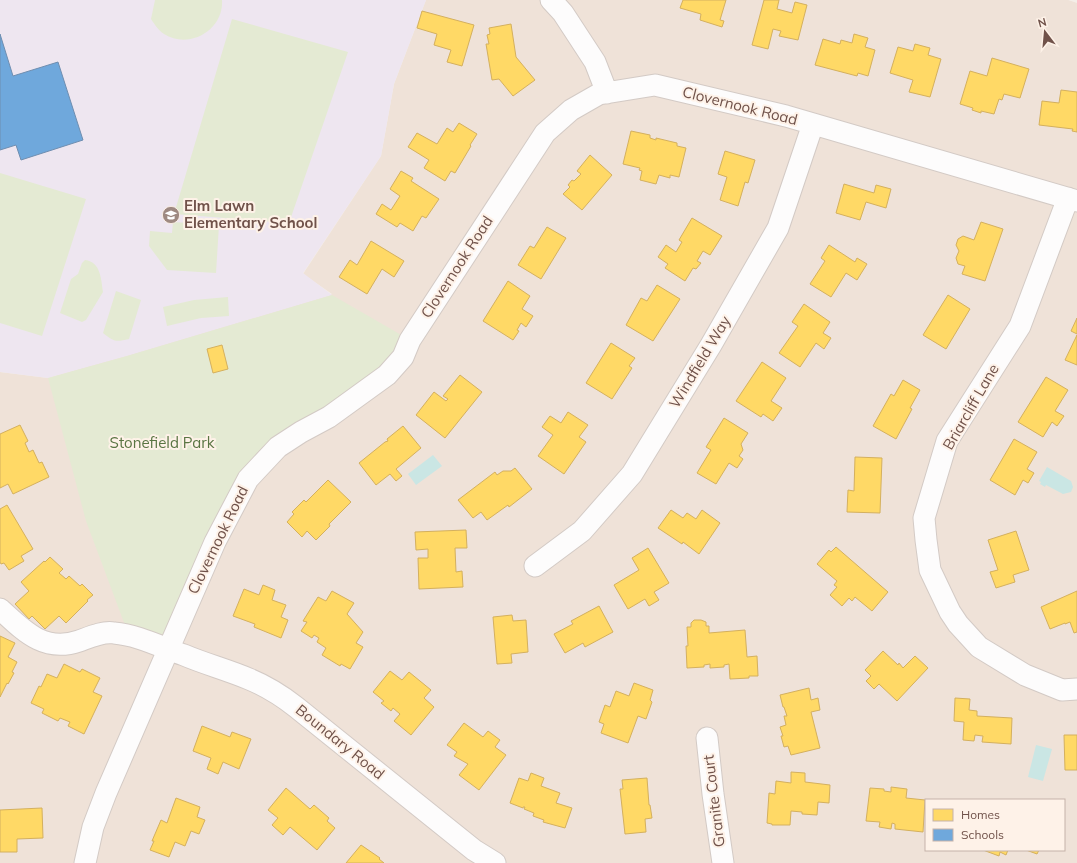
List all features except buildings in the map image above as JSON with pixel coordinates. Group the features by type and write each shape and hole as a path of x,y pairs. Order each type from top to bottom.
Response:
{"street":[{"path":"550,0 563,13 594,60 607,93"},
{"name":"Clovernook Road","path":"85,863 93,827 106,793 215,542 248,479 278,448 301,432 329,417 388,375 403,357 410,340 544,133 571,110 599,94 655,85 786,116 1072,200"},
{"name":"Windfield Way","path":"535,566 582,531 632,474 712,345 778,228 813,124"},
{"name":"Briarcliff Lane","path":"1072,200 1020,326 947,442 924,518 930,570 950,612 958,624 980,647 1025,675 1062,690 1077,689"},
{"name":"Boundary Road","path":"0,609 26,633 40,640 62,644 76,642 102,633 113,632 135,638 250,680 283,697 474,850 495,863"},
{"name":"Granite Court","path":"707,738 723,863"}],"shaded area":[{"name":"Elm Lawn Elementary School","path":"0,0 426,0 394,84 381,156 303,273 332,295 48,378 0,372"},
{"path":"426,0 1068,0 1077,3 1077,863 0,863 0,372 48,378 332,294 303,274 381,156 394,84"}],"green space":[{"path":"155,0 222,0 221,11 211,28 194,38 184,40 164,34 155,25 151,19"},
{"path":"232,19 348,52 289,223 174,214"},
{"path":"0,173 86,199 42,336 0,323"},
{"path":"173,222 219,225 216,273 167,270 149,246 150,231 172,233"},
{"path":"85,260 90,261 97,268 101,277 103,292 86,320 82,322 60,313 71,279 78,274 82,263"},
{"path":"116,291 141,300 129,339 121,341 113,340 103,333"},
{"name":"Stonefield Park","path":"332,295 410,340 403,357 248,479 168,650 129,636 86,521 48,378"},
{"path":"228,297 229,316 201,318 167,326 163,307 194,300"}],"water":[{"path":"433,455 442,466 416,485 408,474"},
{"path":"1047,467 1071,481 1073,487 1071,492 1063,494 1046,485 1045,487 1040,484 1041,482 1039,481"},
{"path":"1036,745 1052,749 1043,781 1028,777"}],"place":[{"name":"Elm Lawn Elementary School","path":"171,215"}]}
